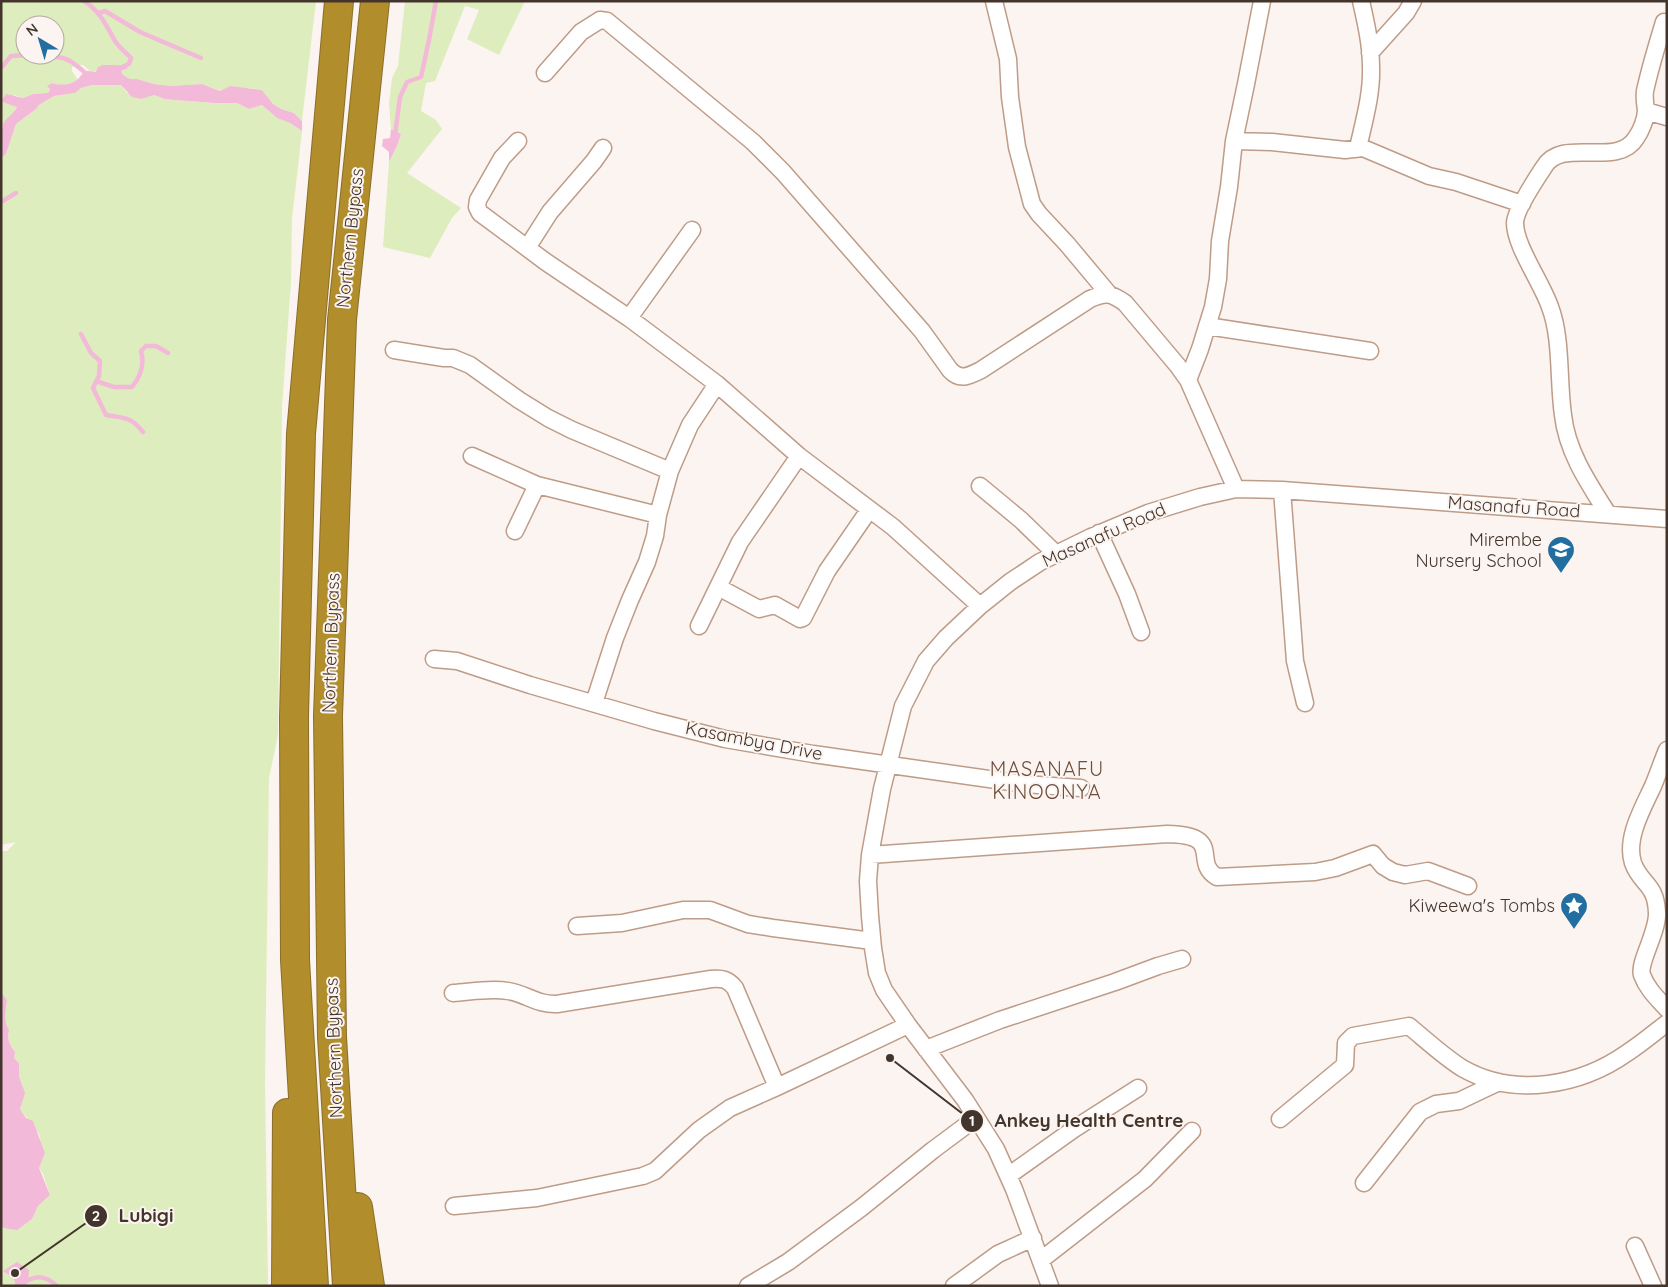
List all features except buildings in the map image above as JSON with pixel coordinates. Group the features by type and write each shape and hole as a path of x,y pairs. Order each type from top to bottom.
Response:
{"highway":[{"name":"Northern Bypass","path":"314,1286 295,960 294,718 301,434 339,1"},
{"name":"Northern Bypass","path":"347,1286 332,1037 328,716 342,320 375,1"},
{"path":"286,1286 287,1099 295,960"},
{"path":"332,1037 370,1286"}],"street":[{"path":"994,1 1008,59 1010,97 1017,147 1032,204 1108,294"},
{"path":"1188,380 1207,326 1218,279 1220,241 1229,187 1234,140 1262,1"},
{"path":"1358,148 1370,88 1371,67 1365,16 1361,1"},
{"path":"1370,53 1406,13 1413,1"},
{"path":"545,73 574,39 588,26 600,20 607,22 754,142 822,215 922,331 954,375 960,377 968,376 981,370 1074,308 1095,297 1108,294 1116,296 1125,303 1188,380 1236,489"},
{"path":"1608,514 1588,482 1566,434 1555,322 1550,306 1517,238 1516,215 1544,165 1550,158 1567,153 1622,150 1628,147 1637,137 1645,118 1645,92 1664,22"},
{"path":"1646,111 1667,117"},
{"path":"1234,140 1345,150 1363,148 1429,176 1456,182 1522,204"},
{"path":"518,141 502,158 478,200 477,207 486,218 629,318 716,384 799,456 910,542 980,606"},
{"path":"527,248 550,212 603,148"},
{"path":"629,318 692,230"},
{"path":"1207,326 1370,351"},
{"path":"394,350 453,358 470,365 548,418 670,471"},
{"path":"594,703 615,638 647,562 670,471 690,425 716,384"},
{"path":"472,456 537,485 658,516"},
{"path":"699,626 740,542 799,456"},
{"path":"515,530 537,485"},
{"path":"980,486 1021,520 1056,554"},
{"name":"Masanafu Road","path":"1050,1286 1033,1238 996,1148 965,1100 884,990 877,973 872,942 868,881 870,855 888,764 903,706 926,661 946,638 980,606 1010,582 1040,562 1099,533 1148,512 1236,489 1282,490 1667,519"},
{"path":"1282,490 1295,661 1305,703"},
{"path":"718,587 759,609 775,605 800,619 803,618 827,571 869,510"},
{"path":"1099,533 1141,632"},
{"name":"Kasambya Drive","path":"434,658 457,661 594,703 725,739 812,754 1024,784 1081,788"},
{"path":"1667,750 1637,819 1632,853 1634,864 1654,891 1657,901 1654,935 1642,965 1641,973 1646,985 1667,1010"},
{"path":"870,855 1182,834 1193,836 1201,841 1208,867 1212,874 1217,877 1314,872 1335,868 1373,854 1383,866 1393,872 1405,875 1428,871 1468,886"},
{"path":"577,926 622,923 682,910 710,910 732,919 756,925 872,942"},
{"path":"926,1049 1000,1020 1182,959"},
{"path":"453,993 506,991 520,994 541,1003 557,1004 711,978 722,978 729,981 735,988 777,1088"},
{"path":"1280,1119 1345,1065 1346,1043 1353,1036 1408,1026 1462,1068 1499,1082 1516,1086 1536,1086 1575,1078 1604,1066 1627,1054 1667,1023"},
{"path":"454,1206 537,1198 643,1176 662,1166 699,1130 730,1108 777,1088 908,1024"},
{"path":"1364,1183 1420,1112 1436,1104 1459,1101 1499,1082"},
{"path":"1008,1176 1074,1129 1138,1088"},
{"path":"748,1286 796,1256 976,1118"},
{"path":"1041,1260 1146,1179 1192,1131"},
{"path":"954,1286 998,1254 1033,1238"},
{"path":"1635,1246 1653,1286"}],"green space":[{"path":"1,1 316,1 302,121 294,113 273,104 262,90 249,88 221,91 202,84 170,86 154,84 130,79 123,75 121,71 127,68 91,72 83,65 76,65 72,67 72,71 78,80 59,85 52,83 48,93 33,94 23,98 15,95 8,104 17,106 1,129"},
{"path":"405,1 525,1 499,55 467,39 479,10 465,6 435,81 426,83 421,111 436,120 442,129 407,173 461,208 452,218 430,258 383,247 389,162 401,134 391,129 389,103 392,78 398,66"},
{"path":"110,84 121,85 127,93 154,95 165,99 237,103 249,109 262,105 277,118 290,123 302,131 292,219 291,282 282,407 278,735 269,778 265,1083 268,1286 26,1286 28,1282 5,1273 14,1280 15,1286 1,1286 1,1226 4,1228 32,1219 38,1206 50,1195 39,1168 45,1153 39,1134 20,1109 23,1086 19,1076 19,1063 14,1058 15,1052 8,1039 9,1030 5,1019 7,1000 1,992 1,851 7,851 16,842 1,845 1,158 6,154 16,124 39,105 54,96 75,93 81,88"}],"shaded area":[{"path":"118,65 128,68 121,71 123,75 130,79 154,84 170,86 202,84 220,91 230,86 262,90 273,104 294,113 302,121 302,131 290,123 277,118 262,105 249,109 237,103 175,100 154,95 141,99 132,97 121,85 92,85 81,88 75,93 54,96 39,105 16,124 6,154 1,158 3,125 17,107 1,101 6,94 23,98 33,94 48,93 50,89 47,86 52,83 62,85 70,83 85,72 96,72 98,67"},
{"path":"391,129 401,134 389,162 389,152 382,146 383,139 390,138"},
{"path":"1,992 7,1000 5,1019 9,1030 8,1039 15,1052 14,1058 19,1063 19,1076 25,1093 20,1109 26,1118 33,1121 45,1153 39,1168 50,1195 38,1206 32,1219 17,1230 1,1226"},
{"path":"17,1262 29,1270 26,1286 15,1286 13,1279 3,1271"}],"waterway":[{"path":"84,1 98,14 117,43 131,58 129,64 118,69"},
{"path":"395,135 400,97 407,82 421,77 436,1"},
{"path":"99,13 105,11 140,32 201,58"},
{"path":"1,68 11,56 15,56"},
{"path":"65,59 74,63 88,75"},
{"path":"1,202 16,193"},
{"path":"81,334 91,353 100,361 99,376 93,388 106,415 127,419 135,423 143,432"},
{"path":"96,381 114,387 132,387 138,379 141,370 143,361 141,351 146,346 156,346 168,353"},
{"path":"23,1283 40,1277 57,1286"}],"place":[{"name":"Mirembe Nursery School","path":"1561,574"},
{"name":"Kiweewa's Tombs","path":"1574,930"},
{"name":"Ankey Health Centre","path":"890,1058"},
{"name":"Lubigi","path":"15,1273"}],"district":[{"name":"MASANAFU KINOONYA","path":"1047,780"}]}
